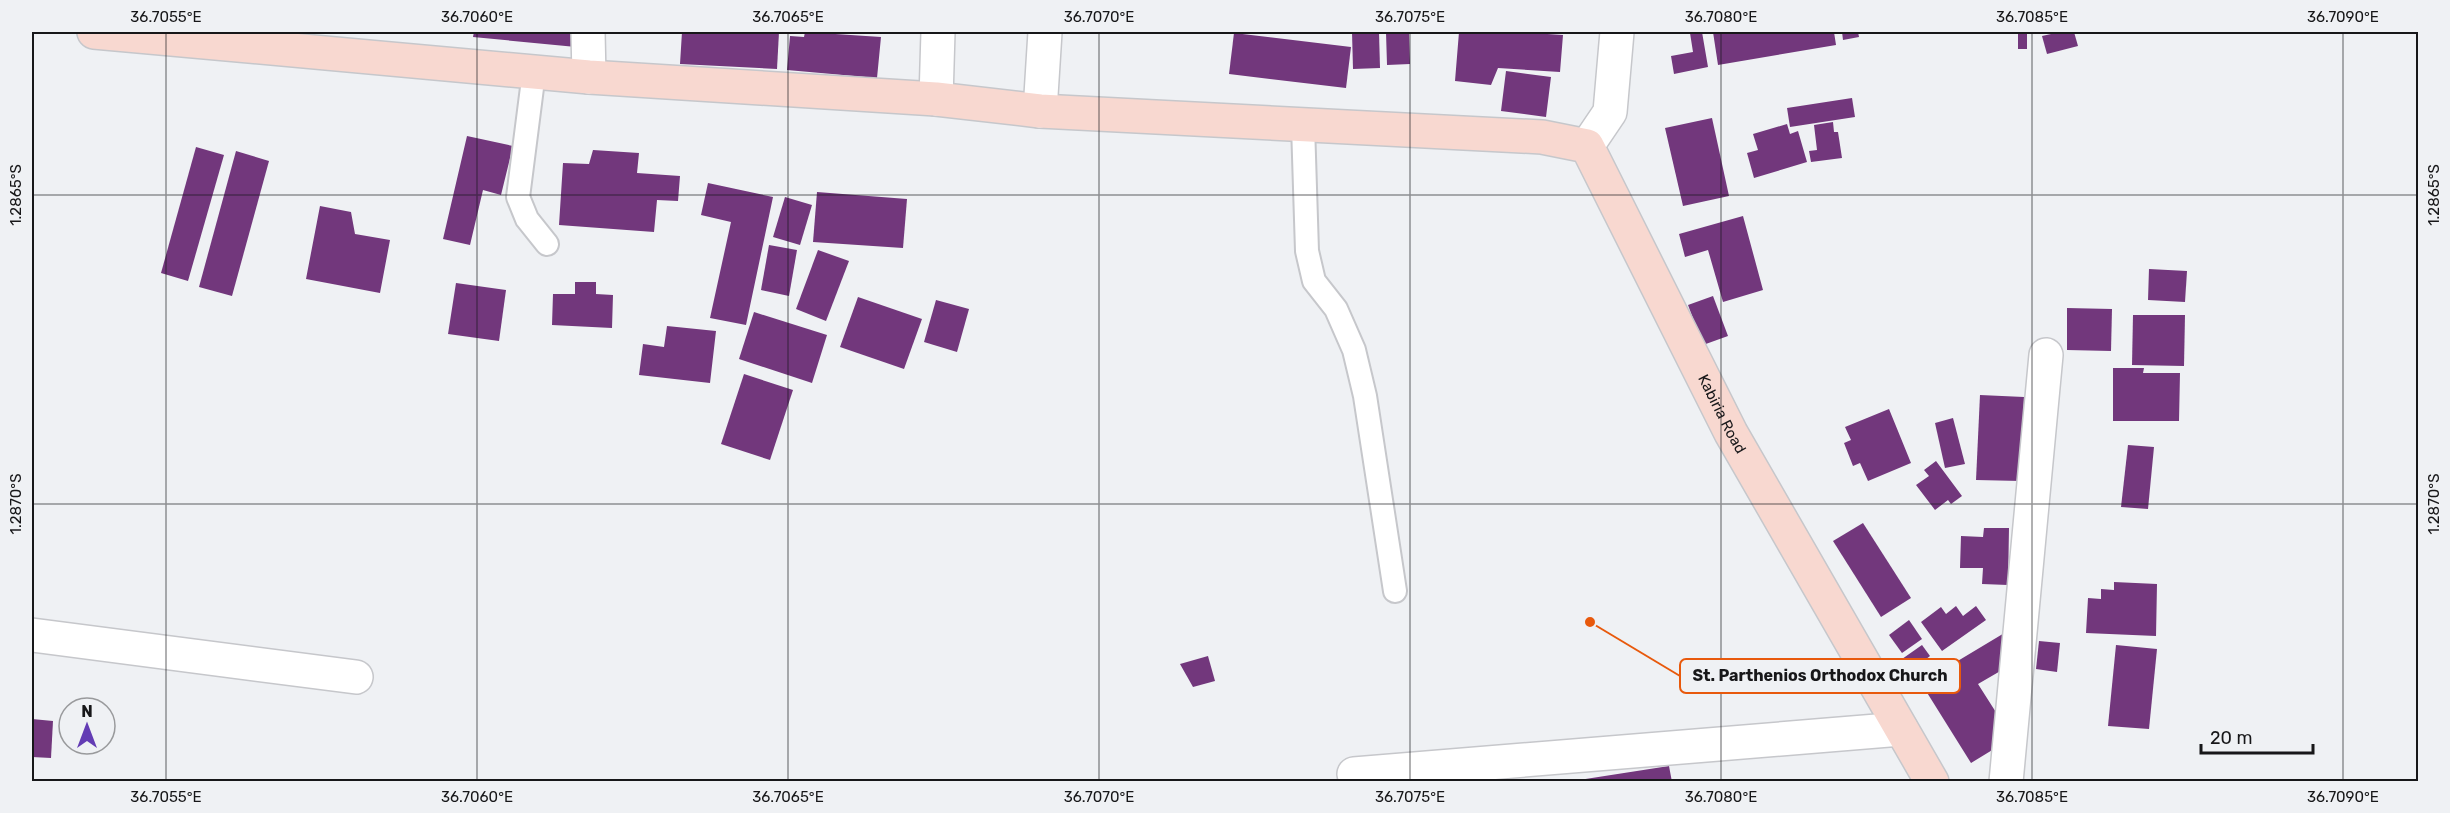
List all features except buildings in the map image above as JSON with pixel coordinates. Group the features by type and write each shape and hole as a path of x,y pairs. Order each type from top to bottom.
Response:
{"main road":[{"path":"94,32 589,77 936,99 1040,111 1542,137 1587,146"},
{"name":"Kabiria Road","path":"1587,146 1731,433 1932,782"}],"street":[{"path":"588,32 589,77"},
{"path":"936,99 938,32"},
{"path":"1040,111 1046,32"},
{"path":"1587,146 1610,112 1617,32"},
{"path":"2006,782 2046,355"},
{"path":"32,635 356,677"},
{"path":"1354,774 1901,729"}],"lane":[{"path":"534,72 518,197 527,219 547,243"},
{"path":"1304,125 1307,251 1314,281 1336,309 1354,350 1365,396 1395,591"}],"place":[{"name":"St. Parthenios Orthodox Church","path":"1590,622"}]}
